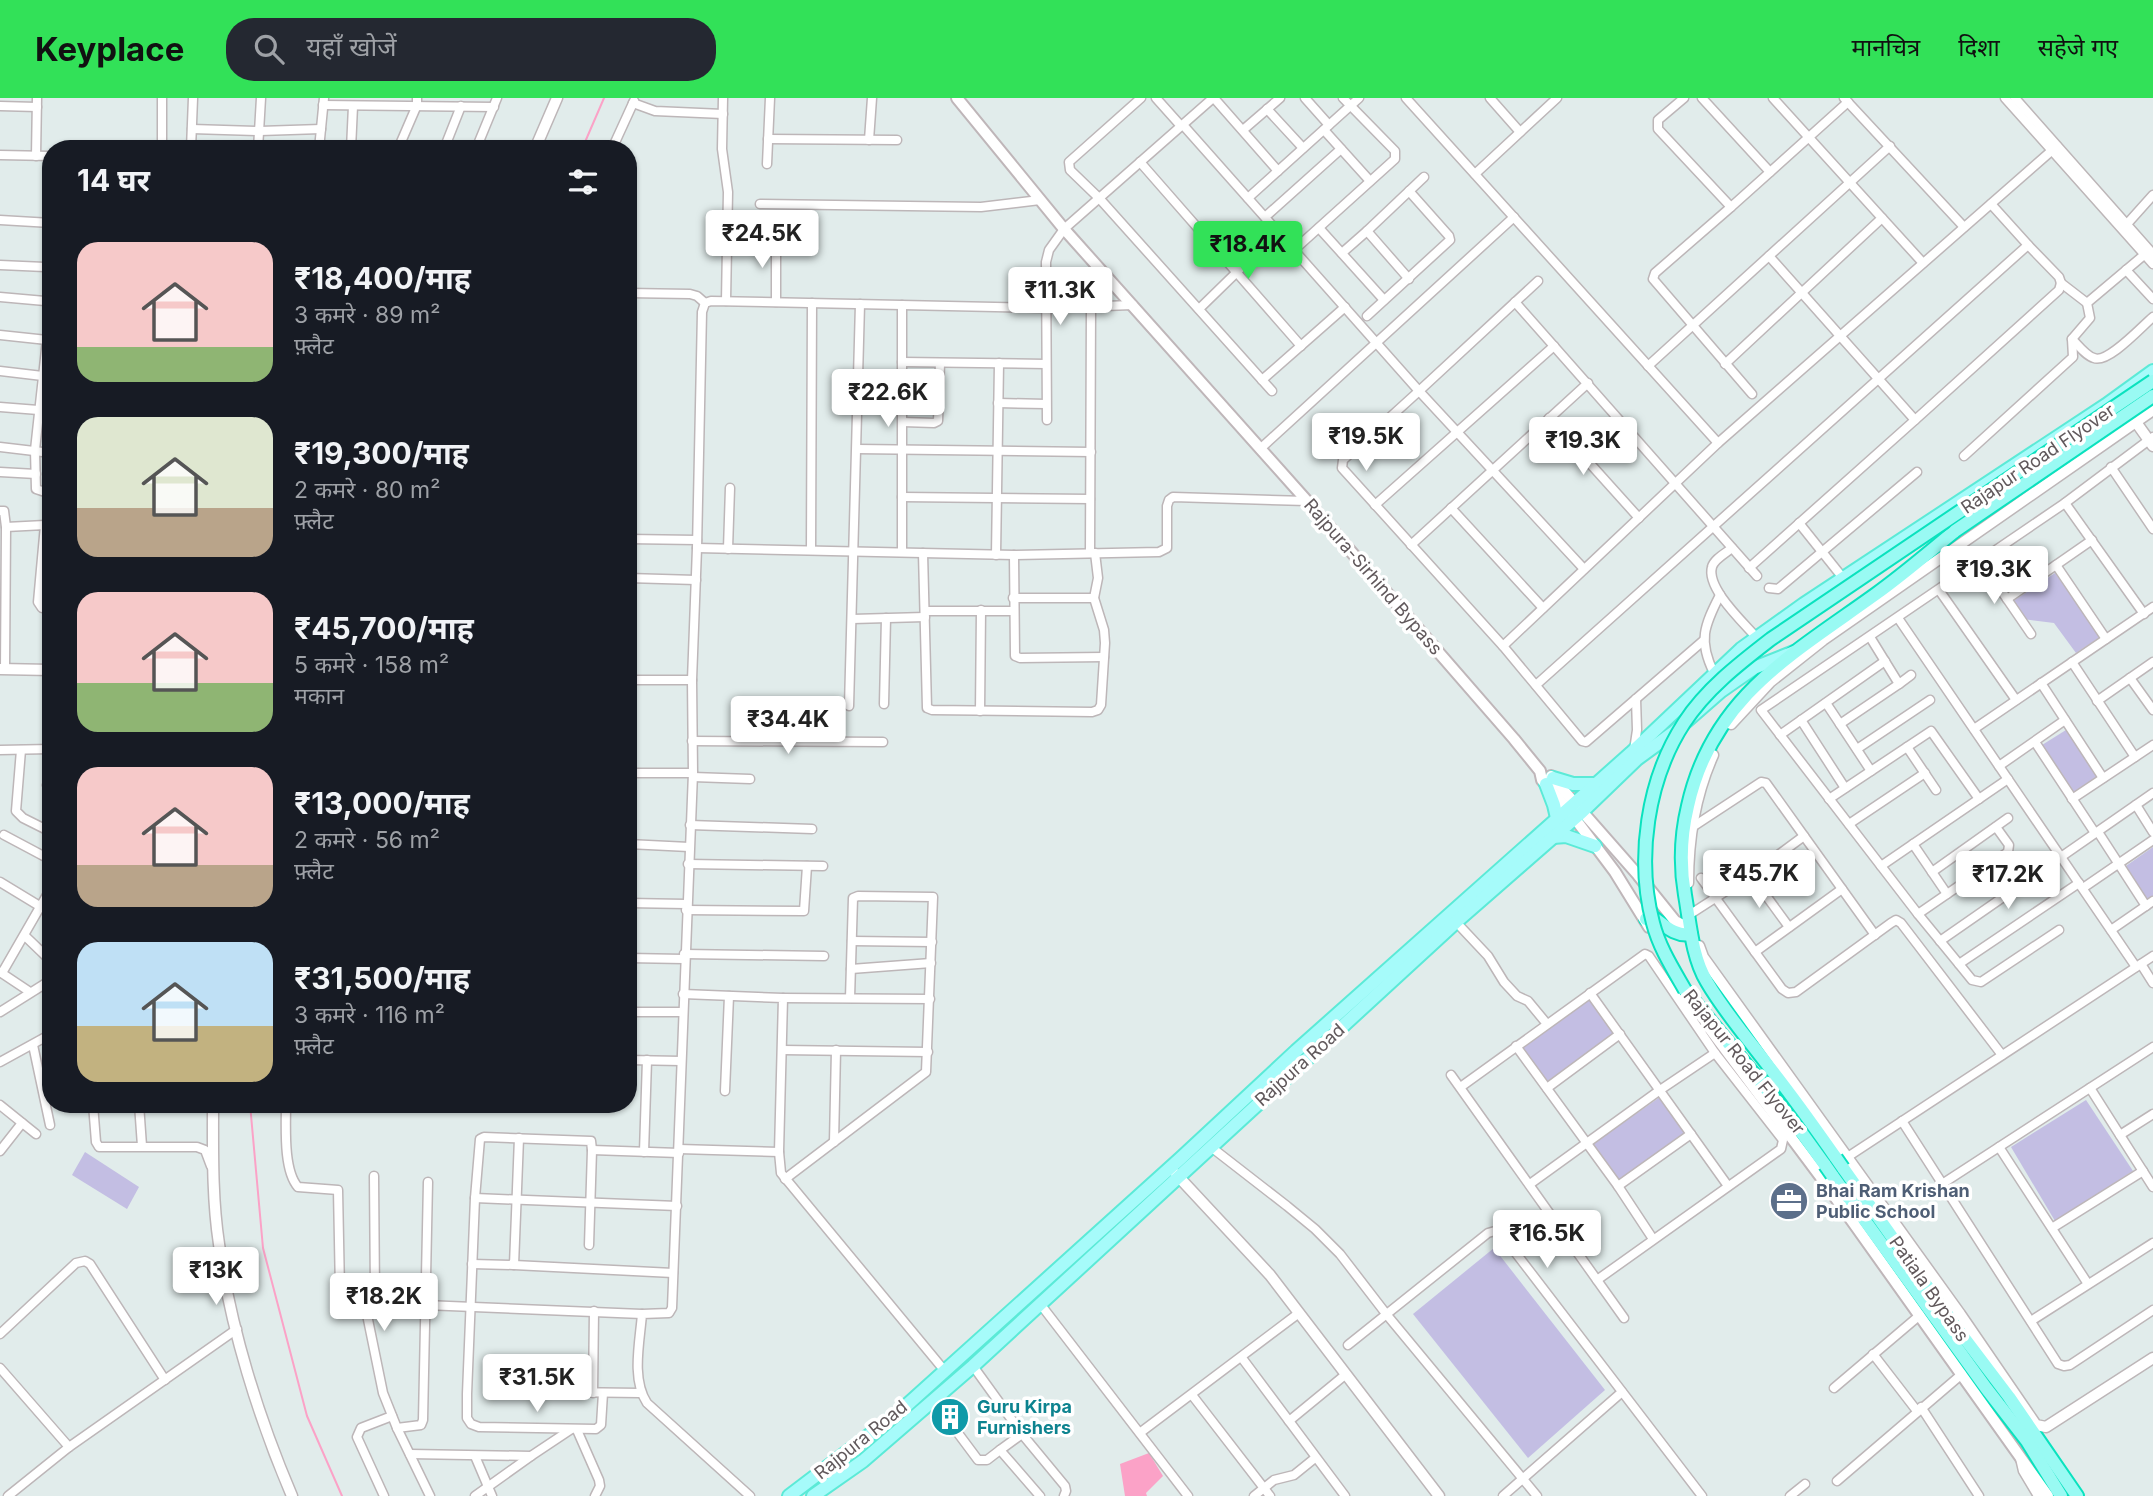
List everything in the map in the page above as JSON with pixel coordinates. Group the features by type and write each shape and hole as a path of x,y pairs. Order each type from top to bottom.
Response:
{"highway":[{"name":"Rajapur Road Flyover","path":"2061,1496 2027,1441 1970,1367 1834,1167 1799,1129 1685,990 1653,924 1645,871 1646,842 1656,784 1671,747 1684,723 1721,680 1772,639 2153,381"},
{"name":"Rajapur Road Flyover","path":"1955,531 2153,396"},
{"name":"Rajpura Road","path":"1767,673 1877,593 1955,531"},
{"name":"Patiala Bypass","path":"1767,673 1724,720 1706,751 1693,785 1685,819 1681,863 1690,931 1706,980 1834,1167 2009,1397 2077,1496"},
{"path":"1646,919 1654,918 1672,932 1685,935 1690,931"}],"main road":[{"name":"Rajpura-Sirhind Bypass","path":"957,98 1063,229 1307,500 1574,810"},
{"name":"Rajpura Road","path":"813,1496 863,1461 1041,1305 1456,922 1553,837 1594,784 1741,649 2153,371"},
{"name":"Rajpura Road","path":"789,1496 897,1414 1557,818 1574,810 1674,732 1721,691 1754,668 1799,650"},
{"path":"1557,818 1549,781 1594,784"},
{"path":"1574,810 1595,846 1646,919 1685,995 1834,1167 1920,1315 2048,1496"},
{"path":"1574,810 1638,874 1675,921 1690,931"},
{"path":"1553,837 1566,836 1595,846"}],"street":[{"path":"162,98 162,140"},
{"path":"191,140 194,98"},
{"path":"259,140 261,98"},
{"path":"539,140 557,98"},
{"path":"723,98 722,149 728,192 726,301"},
{"path":"766,164 770,98"},
{"path":"869,140 872,98"},
{"path":"1141,98 1069,162 1070,170 1099,198 1272,391"},
{"path":"1156,98 1419,391 1584,569"},
{"path":"1047,419 1045,277 1049,250 1063,229 1214,98 1278,171"},
{"path":"1243,130 1280,98"},
{"path":"1304,98 1340,149 1370,181"},
{"path":"1294,250 1396,155 1343,98"},
{"path":"1248,198 1359,98"},
{"path":"1406,98 1718,443"},
{"path":"1490,98 1520,132"},
{"path":"1475,174 1557,98"},
{"path":"1684,98 1658,120 1658,129 1731,207"},
{"path":"1702,98 1770,172"},
{"path":"1773,98 1923,263"},
{"path":"2005,98 2127,224 2153,264"},
{"path":"2015,98 2054,148 2149,254"},
{"path":"616,140 634,100 655,111 723,114"},
{"path":"1752,394 1653,279 1656,273 1809,137 1846,100 1964,227"},
{"path":"320,140 323,102 354,106 417,102 461,106 496,102 480,140"},
{"path":"402,140 417,102"},
{"path":"0,106 37,103 36,156"},
{"path":"352,140 354,106"},
{"path":"448,140 461,106"},
{"path":"1267,109 1303,148"},
{"path":"192,129 321,129"},
{"path":"768,139 897,140"},
{"path":"1648,366 1890,146"},
{"path":"1503,646 1718,443 2054,148"},
{"path":"1265,217 1340,149"},
{"path":"0,155 42,156"},
{"path":"1140,163 1301,346"},
{"path":"1342,253 1424,177"},
{"path":"1367,316 1450,240 1450,236 1409,191"},
{"path":"2127,224 2153,195"},
{"path":"760,204 981,207 1040,200"},
{"path":"1964,456 2073,357 2072,339 2090,318 2087,303 2061,283 2059,277 1991,204"},
{"path":"1260,449 1514,217"},
{"path":"1725,364 1882,218"},
{"path":"0,220 42,222"},
{"path":"1319,228 1384,300"},
{"path":"1199,309 1278,232"},
{"path":"1367,232 1409,279"},
{"path":"776,238 776,302"},
{"path":"1536,685 2028,245"},
{"path":"2087,303 2149,254"},
{"path":"1769,256 1915,420"},
{"path":"0,265 42,267"},
{"path":"2126,270 2153,299"},
{"path":"1538,281 1343,460 1342,468 1586,742 1703,641"},
{"path":"1749,568 2059,290 2061,283"},
{"path":"637,293 690,294 705,303 726,301 1046,308 1133,305"},
{"path":"0,297 42,301"},
{"path":"1515,302 1757,576"},
{"path":"425,1305 670,1313 677,1206 684,957 693,775 692,680 702,312 705,303"},
{"path":"811,550 813,303"},
{"path":"849,706 860,304"},
{"path":"902,305 902,552"},
{"path":"923,553 927,708 980,711 1098,710 1103,695 1104,630 1094,598 1098,578 1092,553 1091,306"},
{"path":"1262,380 1345,307"},
{"path":"2072,339 2092,358 2101,359 2111,354 2153,317"},
{"path":"0,335 42,339"},
{"path":"1375,505 1554,346"},
{"path":"902,362 1046,364"},
{"path":"903,422 937,421 940,363"},
{"path":"996,555 999,363"},
{"path":"0,371 42,376"},
{"path":"1411,545 1588,383"},
{"path":"1761,710 1939,590 2151,441 2118,397"},
{"path":"42,401 35,450 36,489 42,491"},
{"path":"998,403 1046,404"},
{"path":"0,407 40,410"},
{"path":"2153,410 1823,640 1752,700 1718,743 1703,777 1691,828 1688,880 1692,913 1703,957 1834,1167 1960,1314 2036,1425 2046,1427 2153,1358"},
{"path":"1549,418 1639,518"},
{"path":"0,447 42,451"},
{"path":"857,449 1091,452"},
{"path":"2111,467 2153,530"},
{"path":"0,472 36,474"},
{"path":"1769,588 1778,589 1917,472"},
{"path":"727,548 730,488"},
{"path":"637,540 727,548 996,555 1164,551 1168,542 1167,506 1173,496 1307,500"},
{"path":"902,497 1090,499"},
{"path":"2065,503 2144,614"},
{"path":"1451,508 1543,608"},
{"path":"0,511 4,511 6,527 3,669 42,670"},
{"path":"1799,523 1843,578"},
{"path":"6,527 42,526"},
{"path":"2007,599 2092,540"},
{"path":"1732,548 1715,561 1712,567 1720,595 1756,637"},
{"path":"1014,555 1015,656 1104,657"},
{"path":"1980,561 2031,634"},
{"path":"2056,565 2106,639"},
{"path":"42,571 38,601 42,608"},
{"path":"637,578 696,580"},
{"path":"1939,590 2016,700"},
{"path":"1714,673 1707,660 1703,641 1705,628 1720,595"},
{"path":"1013,598 1094,598"},
{"path":"1974,729 2153,607"},
{"path":"852,619 981,610 1013,611"},
{"path":"980,711 981,610"},
{"path":"884,704 887,618"},
{"path":"1898,618 2111,930 2153,983"},
{"path":"1870,637 1899,684"},
{"path":"1780,735 1885,661"},
{"path":"2072,662 2135,757"},
{"path":"2097,701 2153,662"},
{"path":"1840,724 1912,675"},
{"path":"2130,678 2153,710"},
{"path":"637,680 692,680"},
{"path":"2041,683 2103,778"},
{"path":"1634,750 1637,730 1636,699"},
{"path":"1752,700 1972,980 1981,982 2059,929"},
{"path":"1857,749 1930,700"},
{"path":"1826,703 1871,771"},
{"path":"1801,720 1845,788"},
{"path":"1999,766 2066,720"},
{"path":"1829,799 1931,731 1979,799"},
{"path":"692,741 883,742"},
{"path":"2035,742 2072,799 2150,903 2111,930"},
{"path":"2072,799 2153,745"},
{"path":"1907,747 1936,790"},
{"path":"0,750 42,749"},
{"path":"21,750 16,811 23,818 42,828"},
{"path":"637,773 750,779"},
{"path":"1849,824 1924,773"},
{"path":"1881,866 2008,779"},
{"path":"1691,828 1761,782 1766,783 1875,935"},
{"path":"1940,941 2153,793"},
{"path":"2136,805 2153,832"},
{"path":"1932,872 2008,818"},
{"path":"690,825 811,829"},
{"path":"1918,914 2008,852 2009,845 1996,827"},
{"path":"4,835 42,855"},
{"path":"1692,913 1751,876 1804,836"},
{"path":"1959,964 2153,840"},
{"path":"1913,844 1947,894"},
{"path":"637,845 689,848"},
{"path":"688,864 823,866"},
{"path":"637,904 804,911 807,866"},
{"path":"1751,876 1789,927"},
{"path":"1700,878 1782,989 1791,994 1896,920 2003,1055"},
{"path":"0,882 40,906"},
{"path":"1755,952 1842,889"},
{"path":"785,1180 926,1072 934,900 929,896 853,898 850,998"},
{"path":"30,992 1,973 42,903"},
{"path":"1456,922 1488,956 1504,982 1517,996 1528,1002 1547,1024"},
{"path":"25,936 42,952"},
{"path":"852,941 932,942"},
{"path":"637,958 824,956"},
{"path":"1462,1086 1641,956 1649,956 1715,1054 1783,1140 1782,1149 1597,1280"},
{"path":"1834,1167 2153,956"},
{"path":"851,970 931,963"},
{"path":"0,1012 42,985"},
{"path":"1590,993 1728,1185"},
{"path":"683,994 930,999"},
{"path":"725,1091 729,996"},
{"path":"783,998 779,1152 781,1173 944,1370"},
{"path":"637,1012 682,1012"},
{"path":"1547,1088 1620,1034"},
{"path":"0,1062 42,1040"},
{"path":"33,1045 42,1087"},
{"path":"1516,1046 1618,1185 1653,1238"},
{"path":"1942,1184 2153,1047"},
{"path":"783,1049 928,1052"},
{"path":"834,1142 836,1051"},
{"path":"1530,1185 1660,1090 1715,1054"},
{"path":"637,1060 681,1061"},
{"path":"644,1152 647,1060"},
{"path":"1451,1075 1462,1086 1624,1318"},
{"path":"2090,1088 2153,1187"},
{"path":"0,1105 36,1134"},
{"path":"47,1113 50,1125"},
{"path":"94,1113 97,1146 202,1148 207,1153 213,1174"},
{"path":"140,1113 142,1146"},
{"path":"213,1113 213,1174 221,1261 254,1391 292,1496"},
{"path":"286,1113 287,1153 294,1182 298,1187 338,1190 340,1291 346,1299 372,1300 375,1295 374,1176"},
{"path":"2120,1135 2153,1114"},
{"path":"1902,1121 2058,1364 2070,1365 2153,1310"},
{"path":"0,1151 22,1123"},
{"path":"1618,1185 1691,1134"},
{"path":"514,1265 519,1138"},
{"path":"589,1245 591,1141 480,1139 475,1198 467,1418 471,1424 479,1427 574,1430 599,1428 603,1392"},
{"path":"1211,1147 1315,1229 1340,1254 1537,1496"},
{"path":"1999,1147 2088,1284"},
{"path":"592,1150 779,1152"},
{"path":"1171,1167 1270,1275 1439,1496"},
{"path":"2052,1228 2143,1171"},
{"path":"397,1428 416,1427 421,1425 423,1420 428,1182"},
{"path":"475,1198 677,1206"},
{"path":"1348,1345 1488,1233 1495,1231 1502,1235 1702,1496"},
{"path":"2031,1321 2153,1243"},
{"path":"0,1334 76,1263 85,1261 90,1264 165,1380"},
{"path":"472,1264 673,1273"},
{"path":"364,1300 375,1362 392,1416 430,1496"},
{"path":"1041,1305 1141,1432 1184,1495"},
{"path":"593,1393 594,1311"},
{"path":"642,1314 638,1381 640,1393 750,1496"},
{"path":"1141,1432 1299,1314"},
{"path":"1834,1388 1920,1315"},
{"path":"8,1496 69,1447 237,1329"},
{"path":"1872,1354 1919,1409 1979,1496"},
{"path":"1242,1358 1345,1496"},
{"path":"973,1366 1022,1434 1065,1486 1064,1496"},
{"path":"0,1368 69,1447"},
{"path":"1837,1481 1962,1374"},
{"path":"1289,1421 1345,1375"},
{"path":"493,1391 640,1393"},
{"path":"1503,1496 1622,1392"},
{"path":"1192,1395 1267,1492"},
{"path":"934,1401 978,1460 987,1460 1022,1434"},
{"path":"383,1496 359,1443 358,1432 392,1416"},
{"path":"475,1496 531,1456 574,1430"},
{"path":"574,1430 599,1480 600,1486 595,1496"},
{"path":"1000,1450 1040,1496"},
{"path":"410,1454 531,1456"},
{"path":"475,1455 492,1496"},
{"path":"2019,1457 2022,1471 2038,1496"},
{"path":"1254,1496 1267,1492 1278,1478 1294,1475 1315,1458"},
{"path":"1790,1496 1805,1484"}],"shaded area":[{"path":"2055,573 2100,637 2076,653 2054,623 2023,619 2012,602"},
{"path":"2066,730 2101,778 2075,795 2042,745"},
{"path":"2153,847 2153,897 2148,901 2126,866"},
{"path":"1589,999 1616,1035 1548,1083 1522,1048"},
{"path":"1660,1097 1684,1133 1619,1180 1593,1144"},
{"path":"2086,1100 2133,1171 2055,1221 2011,1147"},
{"path":"85,1152 139,1187 127,1209 72,1175"},
{"path":"1494,1248 1605,1390 1528,1458 1413,1314"},
{"path":"1149,1453 1163,1476 1146,1493 1147,1496 1125,1496 1120,1464"}],"waterway":[{"path":"586,140 604,98"},
{"path":"251,1113 263,1248 307,1416 342,1496"}],"place":[{"name":"Bhai Ram Krishan Public School","path":"1789,1201"},
{"name":"Guru Kirpa Furnishers","path":"950,1417"}]}
